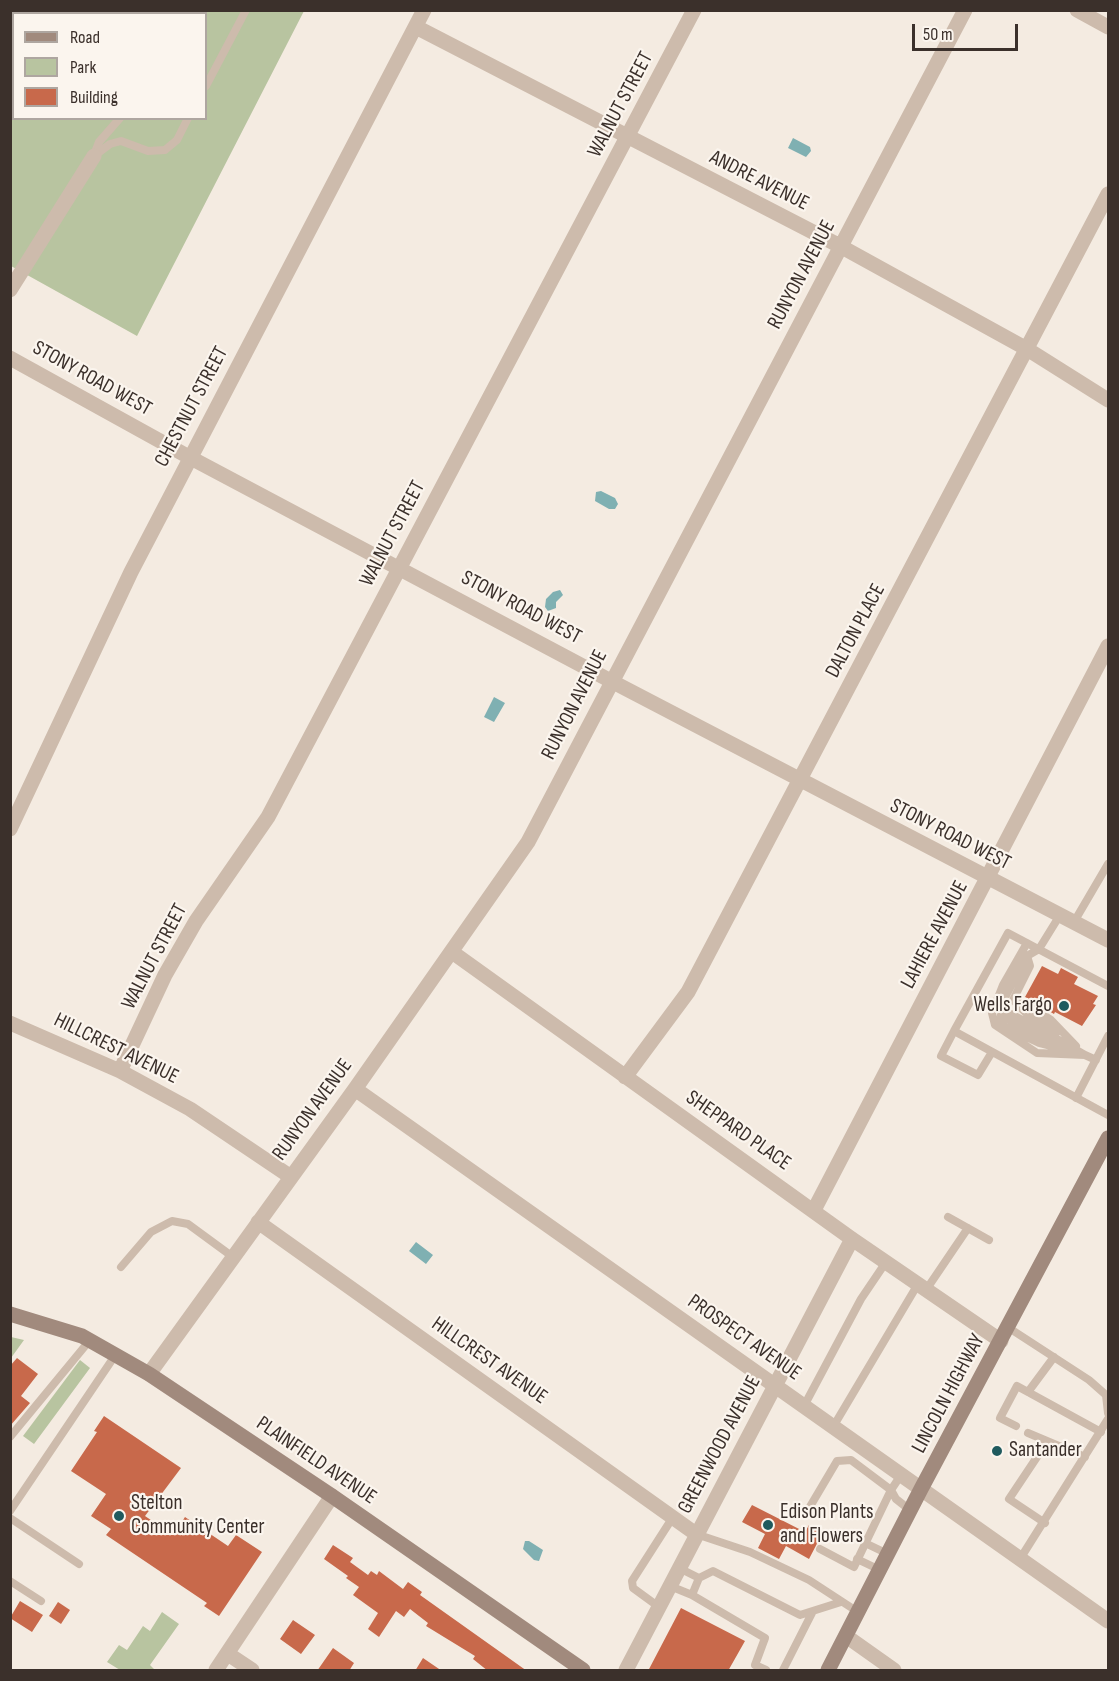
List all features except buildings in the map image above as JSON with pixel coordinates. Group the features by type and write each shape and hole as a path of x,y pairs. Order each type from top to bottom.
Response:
{"main road":[{"name":"LINCOLN HIGHWAY","path":"828,1671 921,1489 1108,1139"},
{"name":"PLAINFIELD AVENUE","path":"10,1314 90,1340 116,1353 332,1496 583,1671"}],"street":[{"name":"CHESTNUT STREET","path":"10,829 131,573 189,457 424,10"},
{"name":"WALNUT STREET","path":"120,1071 165,975 196,921 268,817 694,10"},
{"name":"RUNYON AVENUE","path":"149,1374 355,1089 528,842 965,10"},
{"path":"1077,10 1108,27"},
{"name":"ANDRE AVENUE","path":"416,27 840,246 1027,349 1108,400"},
{"path":"10,290 94,156"},
{"name":"DALTON PLACE","path":"625,1077 688,992 802,780 1108,195"},
{"name":"STONY ROAD WEST","path":"10,358 189,457 611,681 1108,940"},
{"name":"LAHIERE AVENUE","path":"814,1210 1106,657"},
{"name":"SHEPPARD PLACE","path":"452,952 852,1239 922,1287 1005,1334"},
{"name":"HILLCREST AVENUE","path":"10,1023 120,1071 190,1109 291,1177"},
{"name":"PROSPECT AVENUE","path":"355,1089 1108,1621"},
{"name":"HILLCREST AVENUE","path":"258,1222 696,1534"},
{"name":"GREENWOOD AVENUE","path":"626,1671 852,1239"},
{"path":"216,1671 332,1496"},
{"path":"846,1636 894,1671"},
{"path":"228,1654 252,1671"}],"lane":[{"path":"207,84 246,10"},
{"path":"94,156 99,142 118,120"},
{"path":"94,156 110,144 121,141 148,151 165,150 177,140 187,120"},
{"path":"1074,922 1108,864"},
{"path":"1060,915 1039,949 1027,956 1001,1005 1001,1016 1042,1037 1096,1060"},
{"path":"992,1052 978,1075 941,1056 1008,933 1108,986"},
{"path":"1027,943 1003,985 992,1013 995,1025 1037,1053 1085,1055"},
{"path":"1027,956 1030,966 1013,1000 1051,1020 1085,1055"},
{"path":"954,1031 1108,1116"},
{"path":"1076,1098 1108,1036"},
{"path":"948,1217 989,1240"},
{"path":"121,1268 151,1232 172,1221 188,1224 233,1257"},
{"path":"833,1427 922,1287 968,1228"},
{"path":"804,1406 861,1299 886,1262"},
{"path":"1005,1334 1054,1357 1089,1380 1106,1395 1108,1413"},
{"path":"10,1437 90,1340"},
{"path":"10,1511 116,1353"},
{"path":"1028,1392 1054,1357"},
{"path":"1016,1426 1000,1418 1017,1386 1101,1431"},
{"path":"1020,1559 1045,1523 1108,1419"},
{"path":"1028,1433 1085,1457"},
{"path":"1045,1523 1009,1499 1047,1442"},
{"path":"851,1460 859,1445"},
{"path":"808,1510 837,1461 851,1460 891,1490 896,1499 910,1510"},
{"path":"820,1549 854,1567 891,1490 901,1475"},
{"path":"659,1606 633,1588 632,1581 673,1517"},
{"path":"10,1518 79,1564"},
{"path":"696,1534 750,1552 809,1580 858,1612"},
{"path":"865,1543 888,1554"},
{"path":"858,1559 880,1570"},
{"path":"679,1568 699,1578"},
{"path":"692,1595 699,1578 713,1571 800,1615 841,1602"},
{"path":"10,1581 41,1600"},
{"path":"670,1586 692,1595 765,1638 755,1665 766,1671"},
{"path":"783,1671 812,1613"}],"green space":[{"path":"10,11 304,11 137,336 11,266"},
{"path":"10,1337 24,1340 11,1358"},
{"path":"80,1360 90,1368 34,1444 23,1436"},
{"path":"162,1612 179,1624 150,1665 155,1670 120,1670 107,1662 119,1645 127,1650 143,1626 150,1631"}],"water":[{"path":"793,138 810,147 811,151 806,157 788,148"},
{"path":"601,491 615,498 618,504 615,509 609,509 595,501 596,492"},
{"path":"560,590 563,595 556,602 556,608 548,611 545,607 546,599 553,592"},
{"path":"494,697 505,703 494,722 484,717"},
{"path":"416,1242 433,1255 426,1264 409,1251"},
{"path":"525,1541 543,1550 539,1561 534,1560 523,1549"}],"place":[{"name":"Wells Fargo","path":"1064,1006"},
{"name":"Santander","path":"997,1451"},
{"name":"Stelton Community Center","path":"119,1516"},
{"name":"Edison Plants and Flowers","path":"768,1525"}]}
